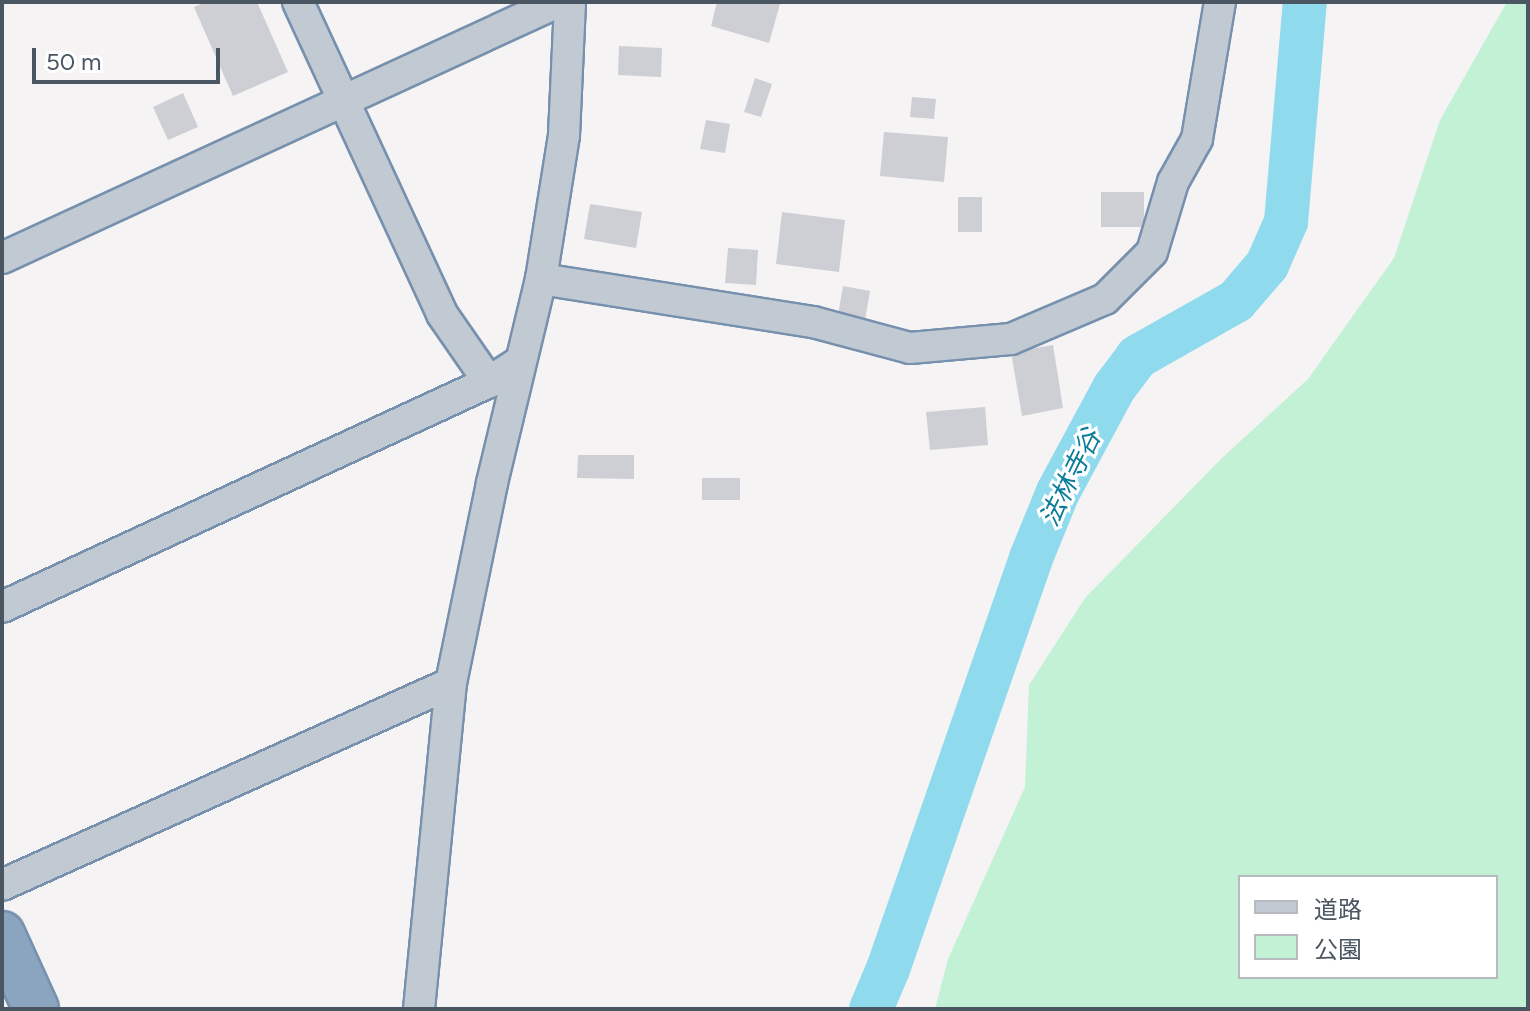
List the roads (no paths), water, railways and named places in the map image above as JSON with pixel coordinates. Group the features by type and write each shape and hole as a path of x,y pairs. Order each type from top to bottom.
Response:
{"highway":[{"path":"2,934 36,1009"}],"street":[{"path":"298,2 442,314 489,382"},
{"path":"2,258 558,2"},
{"path":"419,1009 451,683 520,362 541,279 564,135 570,2"},
{"path":"541,279 813,322 910,348 1011,339 1105,299 1152,252 1173,182 1197,139 1220,2"},
{"path":"2,607 489,382 520,362"},
{"path":"2,885 451,683"}],"waterway":[{"name":"法林寺谷","path":"871,1009 888,969 1031,558 1058,492 1114,388 1137,357 1236,301 1267,265 1286,222 1305,2"}]}
